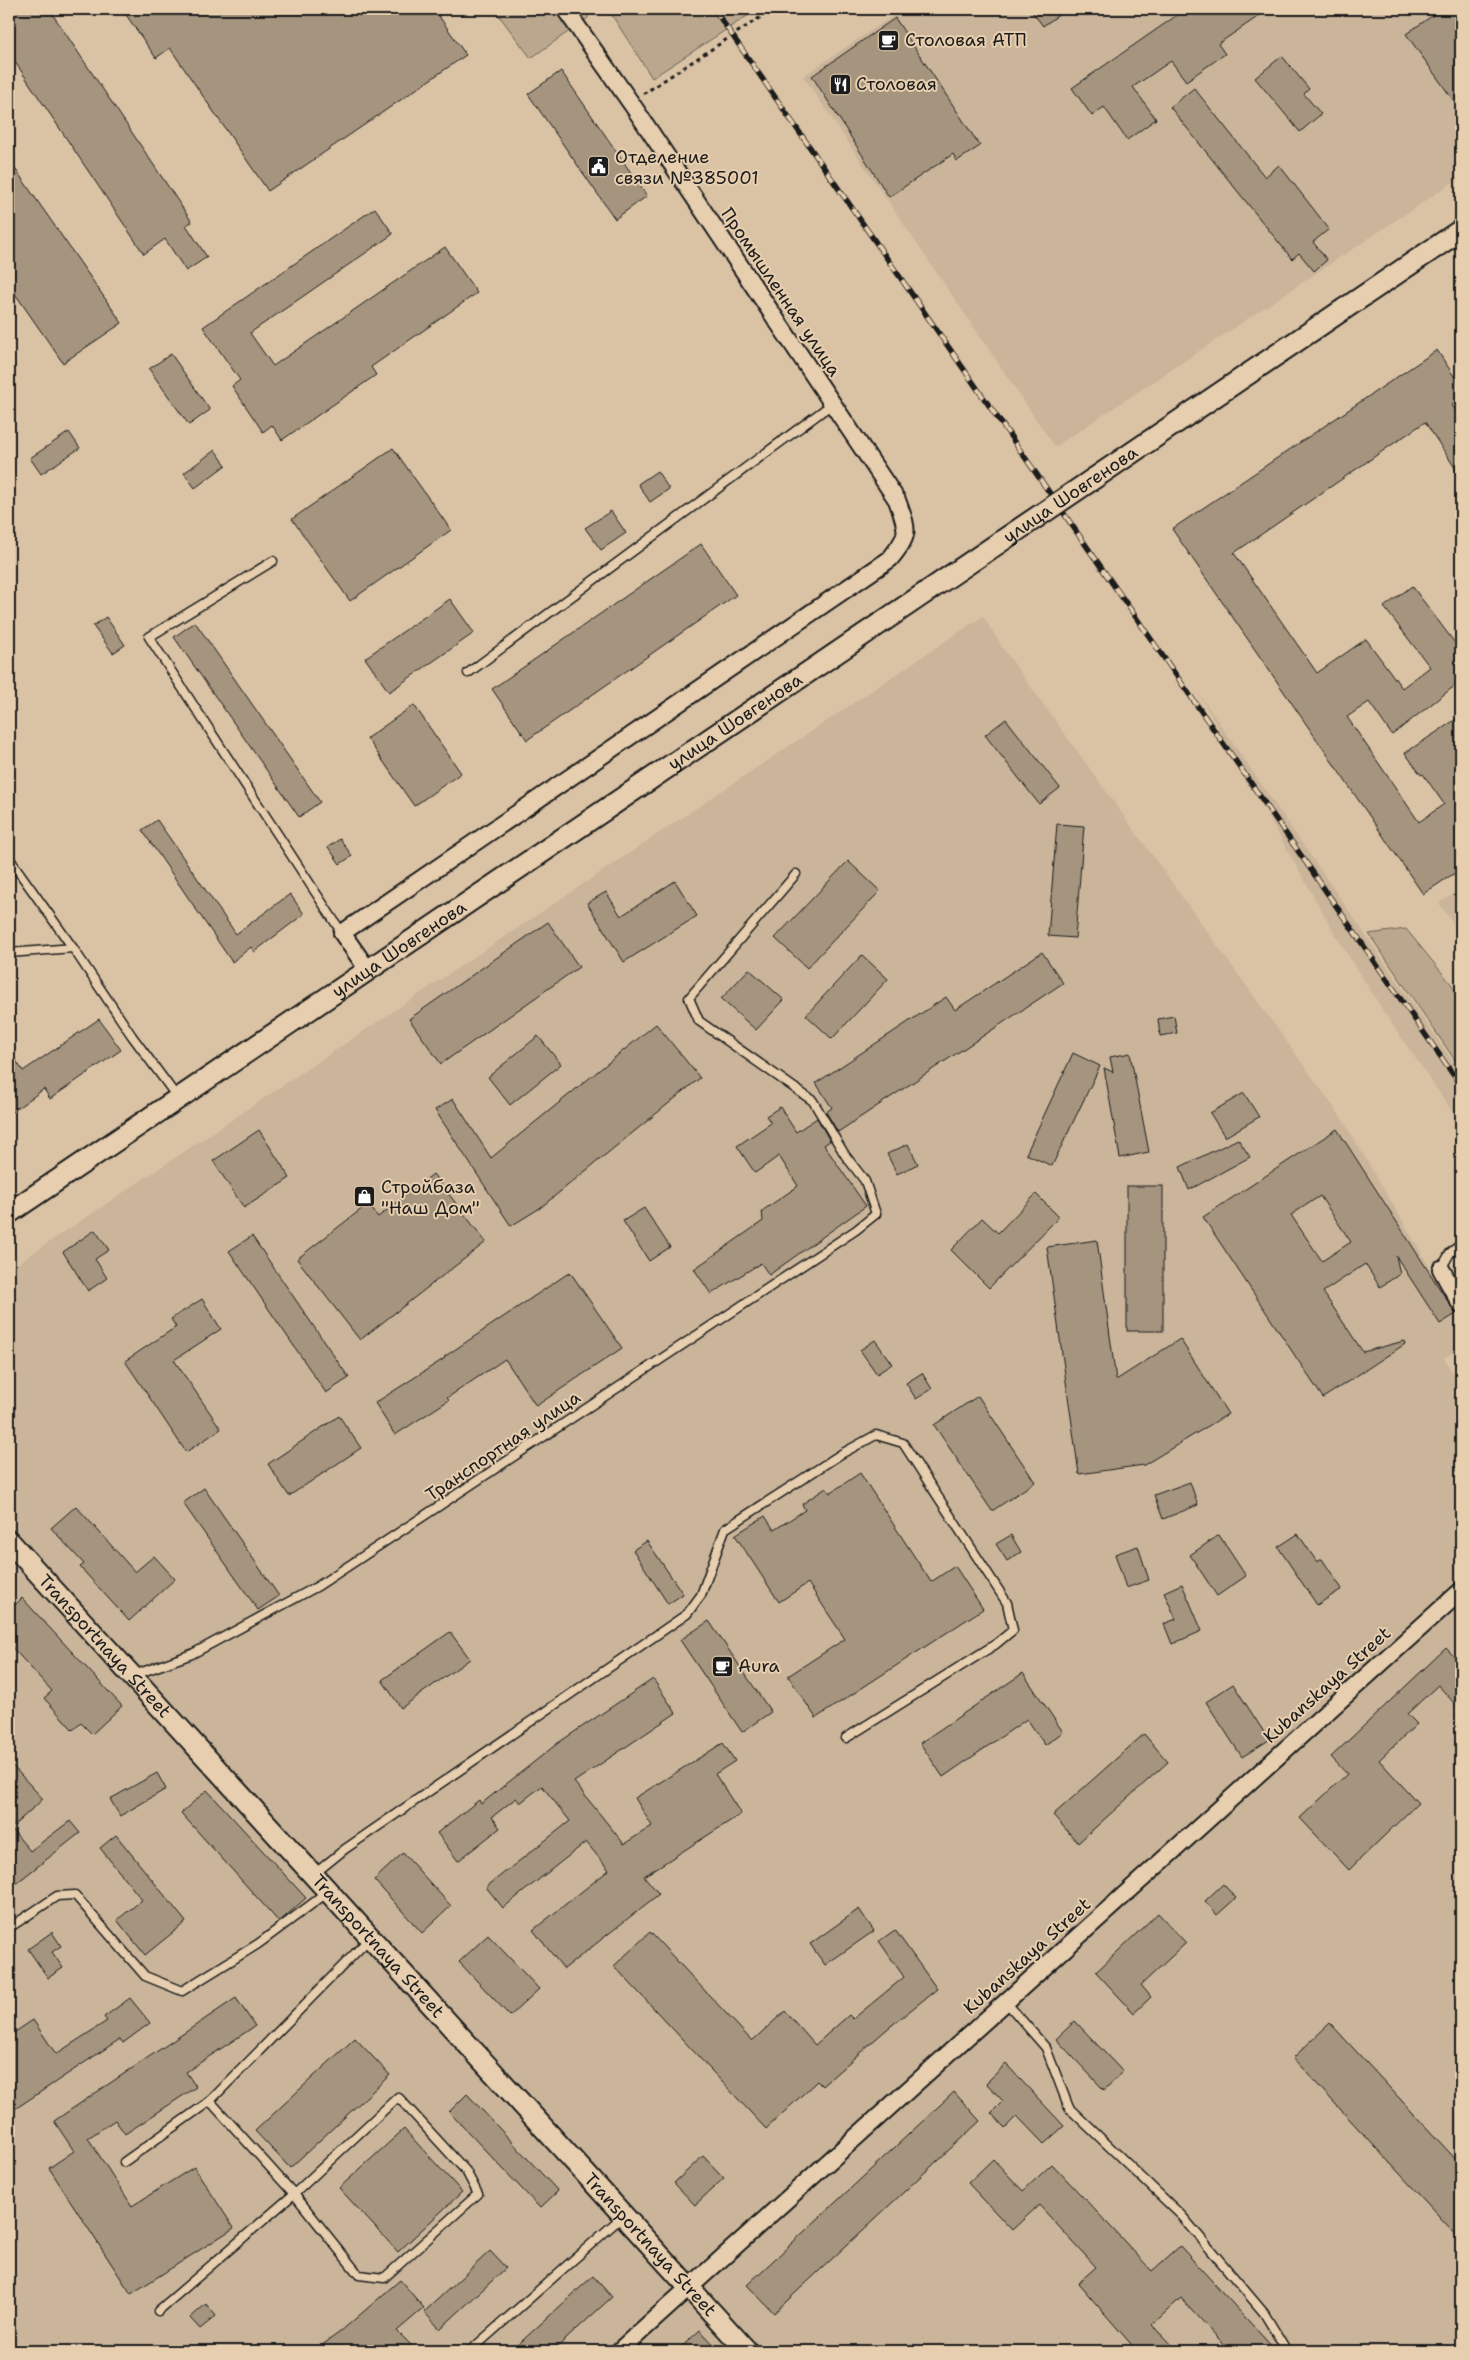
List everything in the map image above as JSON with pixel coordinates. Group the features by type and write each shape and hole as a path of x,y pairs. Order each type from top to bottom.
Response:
{"street":[{"name":"Промышленная улица","path":"342,933 890,559 904,542 907,527 897,500 630,102 565,9"},
{"name":"улица Шовгенова","path":"9,1213 1461,230"},
{"path":"342,933 368,970"},
{"path":"1441,1269 1461,1305"},
{"name":"Transportnaya Street","path":"9,1541 747,2351"},
{"name":"Kubanskaya Street","path":"620,2351 1461,1591"}],"lane":[{"path":"468,672 832,404"},
{"path":"273,561 149,637 342,933"},
{"path":"9,858 178,1099"},
{"name":"Транспортная улица","path":"132,1676 192,1654 318,1586 831,1247 876,1214 865,1181 845,1155 813,1101 699,1020 689,998 796,874"},
{"path":"9,953 72,948"},
{"path":"1441,1269 1450,1252 1461,1244"},
{"path":"313,1875 345,1849 687,1614 701,1595 725,1529 841,1454 876,1435 903,1443 1007,1604 1013,1630 996,1644 846,1738"},
{"path":"9,1928 57,1896 75,1895 145,1976 182,1991 258,1944 328,1892"},
{"path":"124,2162 210,2101 370,1938"},
{"path":"1006,2002 1046,2048 1069,2108 1182,2216 1264,2313 1286,2351"},
{"path":"158,2311 294,2194 398,2097 466,2171 478,2194 384,2278 359,2275 294,2194 210,2101"},
{"path":"470,2351 624,2216"}],"path":[{"path":"630,102 773,9"}],"shaded area":[{"path":"494,9 589,9 588,18 531,58"},
{"path":"608,9 758,9 652,78"},
{"path":"903,9 1461,9 1461,177 1055,447 803,76"},
{"path":"983,616 1002,647 1341,1117 1424,1257 1461,1328 1461,1348 1444,1358 1461,1385 1461,2351 9,2351 9,1269"},
{"path":"1199,694 1461,1073 1461,1124 1385,1014 1336,936"},
{"path":"1461,889 1461,935 1439,903"},
{"path":"1406,929 1461,996 1461,1069 1369,934"}],"building":[{"path":"9,9 49,9 192,222 186,225 207,257 186,271 165,239 144,254 9,53"},
{"path":"122,9 434,9 466,55 268,191 170,48 156,58"},
{"path":"1030,9 1067,9 1043,26"},
{"path":"1186,9 1269,9 1218,44 1225,54 1186,81 1171,61 1133,87 1156,119 1127,140 1104,107 1092,116 1072,88"},
{"path":"1442,9 1461,9 1461,111 1406,34"},
{"path":"895,18 980,146 957,161 953,154 889,197 812,76"},
{"path":"1282,56 1309,89 1304,94 1321,114 1300,132 1255,78"},
{"path":"561,71 647,196 615,219 528,94"},
{"path":"1194,88 1265,177 1279,165 1329,229 1313,242 1327,260 1314,271 1299,253 1292,259 1170,107"},
{"path":"9,160 122,323 63,363 9,285"},
{"path":"375,208 393,234 250,333 273,366 445,247 477,293 371,367 376,375 282,440 272,425 263,432 232,386 240,380 203,327"},
{"path":"1437,350 1461,387 1461,398 1452,405 1461,419 1461,477 1425,422 1234,553 1317,673 1366,639 1402,688 1430,667 1384,607 1412,586 1461,651 1461,681 1392,735 1369,702 1347,717 1419,822 1444,804 1423,774 1421,775 1405,753 1461,716 1461,869 1423,894 1172,529"},
{"path":"171,354 210,410 189,425 149,369"},
{"path":"69,432 80,448 41,474 30,458"},
{"path":"393,448 451,530 350,601 292,519"},
{"path":"215,450 226,465 195,488 184,473"},
{"path":"657,471 669,489 650,502 638,484"},
{"path":"611,511 626,533 601,550 585,528"},
{"path":"701,544 736,595 527,740 492,689"},
{"path":"450,599 474,633 389,692 365,658"},
{"path":"106,617 125,645 113,653 93,626"},
{"path":"195,622 320,802 299,817 174,637"},
{"path":"414,705 461,773 414,806 367,738"},
{"path":"1006,719 1060,788 1039,804 985,735"},
{"path":"157,820 236,934 290,894 304,914 254,952 251,947 232,962 142,830"},
{"path":"1057,824 1084,826 1075,938 1048,936"},
{"path":"340,839 352,856 340,864 328,847"},
{"path":"848,861 880,891 807,968 775,938"},
{"path":"675,881 697,916 624,962 587,903 606,892 621,916"},
{"path":"548,922 579,967 441,1064 409,1019"},
{"path":"1042,952 1063,983 838,1132 826,1112 832,1108 816,1083 946,997 955,1010"},
{"path":"862,955 888,979 832,1039 806,1015"},
{"path":"749,969 784,1000 756,1030 721,999"},
{"path":"1174,1016 1177,1033 1160,1036 1158,1019"},
{"path":"99,1019 121,1050 50,1099 44,1089 9,1114 9,1050 23,1071"},
{"path":"656,1024 700,1078 540,1208 511,1226 435,1110 453,1099 491,1158"},
{"path":"538,1036 561,1064 510,1105 488,1077"},
{"path":"1073,1053 1100,1066 1052,1166 1026,1154"},
{"path":"1130,1053 1149,1152 1120,1158 1104,1068 1113,1072 1110,1057"},
{"path":"1244,1093 1259,1117 1225,1137 1210,1113"},
{"path":"780,1107 796,1132 817,1118 830,1141 824,1145 866,1206 769,1275 761,1263 711,1294 694,1269 763,1221 762,1211 798,1186 779,1156 755,1173 737,1146 771,1123 766,1116"},
{"path":"1337,1129 1456,1314 1440,1324 1396,1256 1400,1274 1380,1287 1365,1264 1323,1292 1363,1352 1404,1341 1405,1344 1323,1398 1203,1217","holes":["1320,1196 1351,1242 1322,1261 1291,1215"]},
{"path":"259,1130 290,1178 244,1208 213,1161"},
{"path":"1238,1139 1250,1157 1189,1190 1180,1167"},
{"path":"908,1144 918,1164 897,1174 887,1154"},
{"path":"433,1174 486,1242 360,1340 297,1259 368,1204 378,1217"},
{"path":"1127,1186 1163,1186 1163,1331 1127,1331"},
{"path":"1036,1194 1059,1217 989,1288 951,1250 982,1218 998,1233"},
{"path":"644,1208 670,1247 649,1261 623,1221"},
{"path":"95,1230 109,1250 95,1259 107,1278 88,1291 63,1252"},
{"path":"252,1236 349,1378 326,1393 229,1251"},
{"path":"1097,1240 1116,1380 1180,1339 1228,1414 1144,1465 1079,1474 1047,1247"},
{"path":"570,1272 622,1348 536,1406 505,1359 447,1398 449,1400 395,1435 375,1403 445,1358"},
{"path":"202,1299 221,1329 174,1360 221,1429 186,1452 125,1361 176,1327 171,1319"},
{"path":"875,1340 892,1364 877,1374 860,1350"},
{"path":"922,1373 932,1389 916,1399 906,1383"},
{"path":"978,1396 1035,1482 992,1511 934,1425"},
{"path":"339,1416 361,1448 289,1496 268,1464"},
{"path":"860,1473 931,1582 955,1566 983,1609 816,1718 788,1676 845,1639 808,1583 779,1602 735,1535 765,1516 774,1530 805,1510 802,1504 826,1488 830,1493"},
{"path":"1190,1482 1198,1505 1163,1519 1154,1495"},
{"path":"204,1488 279,1596 258,1610 183,1503"},
{"path":"76,1506 135,1572 154,1556 175,1579 129,1621 80,1567 84,1564 51,1528"},
{"path":"1298,1534 1317,1562 1322,1559 1342,1589 1317,1605 1278,1547"},
{"path":"1011,1535 1021,1552 1007,1561 996,1544"},
{"path":"1219,1535 1246,1576 1217,1596 1190,1555"},
{"path":"647,1541 683,1594 668,1604 633,1550"},
{"path":"1138,1546 1149,1580 1126,1588 1115,1554"},
{"path":"1182,1584 1202,1631 1172,1644 1164,1624 1176,1619 1164,1592"},
{"path":"22,1598 122,1706 92,1734 81,1723 73,1730 44,1698 52,1691 9,1644 9,1611"},
{"path":"709,1621 771,1712 742,1732 680,1640"},
{"path":"450,1632 470,1659 401,1708 382,1680"},
{"path":"1446,1648 1461,1664 1461,1711 1438,1685 1407,1714 1417,1724 1379,1760 1418,1803 1349,1870 1300,1818 1347,1774 1331,1757"},
{"path":"1023,1673 1063,1732 1045,1745 1027,1719 943,1777 920,1743"},
{"path":"653,1679 676,1713 574,1782 624,1844 652,1826 635,1798 723,1743 735,1761 715,1774 741,1814 644,1876 659,1894 564,1969 533,1930 609,1870 586,1842 503,1908 486,1887 570,1821 542,1786 520,1803 516,1798 492,1817 500,1828 458,1861 437,1833 479,1800 481,1804 558,1743"},
{"path":"1233,1684 1269,1740 1242,1757 1206,1702"},
{"path":"1144,1734 1168,1762 1078,1843 1053,1815"},
{"path":"9,1762 43,1799 11,1828 30,1851 70,1821 80,1833 9,1889"},
{"path":"157,1773 166,1789 120,1816 110,1799"},
{"path":"207,1790 306,1898 279,1922 181,1813"},
{"path":"116,1835 186,1922 145,1955 117,1920 142,1900 100,1848"},
{"path":"403,1853 451,1906 422,1933 374,1880"},
{"path":"1223,1884 1236,1898 1217,1915 1205,1901"},
{"path":"859,1909 874,1931 825,1965 810,1944"},
{"path":"1158,1913 1186,1943 1141,1985 1151,1997 1134,2013 1096,1972"},
{"path":"895,1930 937,1989 886,2030 822,2086 817,2081 766,2129 614,1966 650,1932 752,2041 785,2011 815,2045 849,2015 853,2019 904,1977 879,1941"},
{"path":"52,1932 61,1946 52,1952 63,1968 48,1978 28,1949"},
{"path":"488,1935 539,1989 510,2016 459,1962"},
{"path":"130,1998 150,2023 123,2043 120,2039 9,2113 9,2036 33,2020 56,2054 107,2021 104,2017"},
{"path":"236,1998 255,2026 186,2072 196,2087 125,2134 115,2120 88,2138 132,2206 194,2167 234,2228 131,2294 49,2168 74,2151 54,2121"},
{"path":"1075,2021 1123,2072 1104,2090 1056,2039"},
{"path":"1330,2023 1461,2165 1461,2240 1293,2058"},
{"path":"355,2038 390,2075 290,2168 255,2131"},
{"path":"1006,2064 1064,2126 1044,2144 1017,2116 1005,2128 991,2113 1003,2101 986,2083"},
{"path":"954,2092 980,2121 774,2313 747,2285"},
{"path":"467,2094 558,2191 540,2208 449,2112"},
{"path":"404,2129 462,2192 398,2252 339,2188"},
{"path":"703,2156 724,2178 695,2205 674,2183"},
{"path":"993,2159 1023,2191 1052,2164 1152,2271 1180,2246 1276,2351 1230,2351 1181,2298 1152,2325 1177,2351 1137,2351 1078,2283 1096,2267 1039,2205 1012,2230 968,2183"},
{"path":"490,2251 506,2268 440,2329 424,2312"},
{"path":"593,2276 612,2297 553,2351 511,2351"},
{"path":"400,2280 424,2308 397,2331 417,2351 314,2351 340,2332"},
{"path":"206,2304 216,2316 200,2329 190,2318"},
{"path":"700,2330 720,2351 677,2351"}],"railway":[{"path":"714,9 1461,1086"}],"place":[{"name":"Столовая АТП","path":"889,40"},
{"name":"Столовая","path":"840,84"},
{"name":"Отделение связи №385001","path":"599,167"},
{"name":"Стройбаза \"Наш Дом\"","path":"365,1197"},
{"name":"Aura","path":"722,1666"}]}
